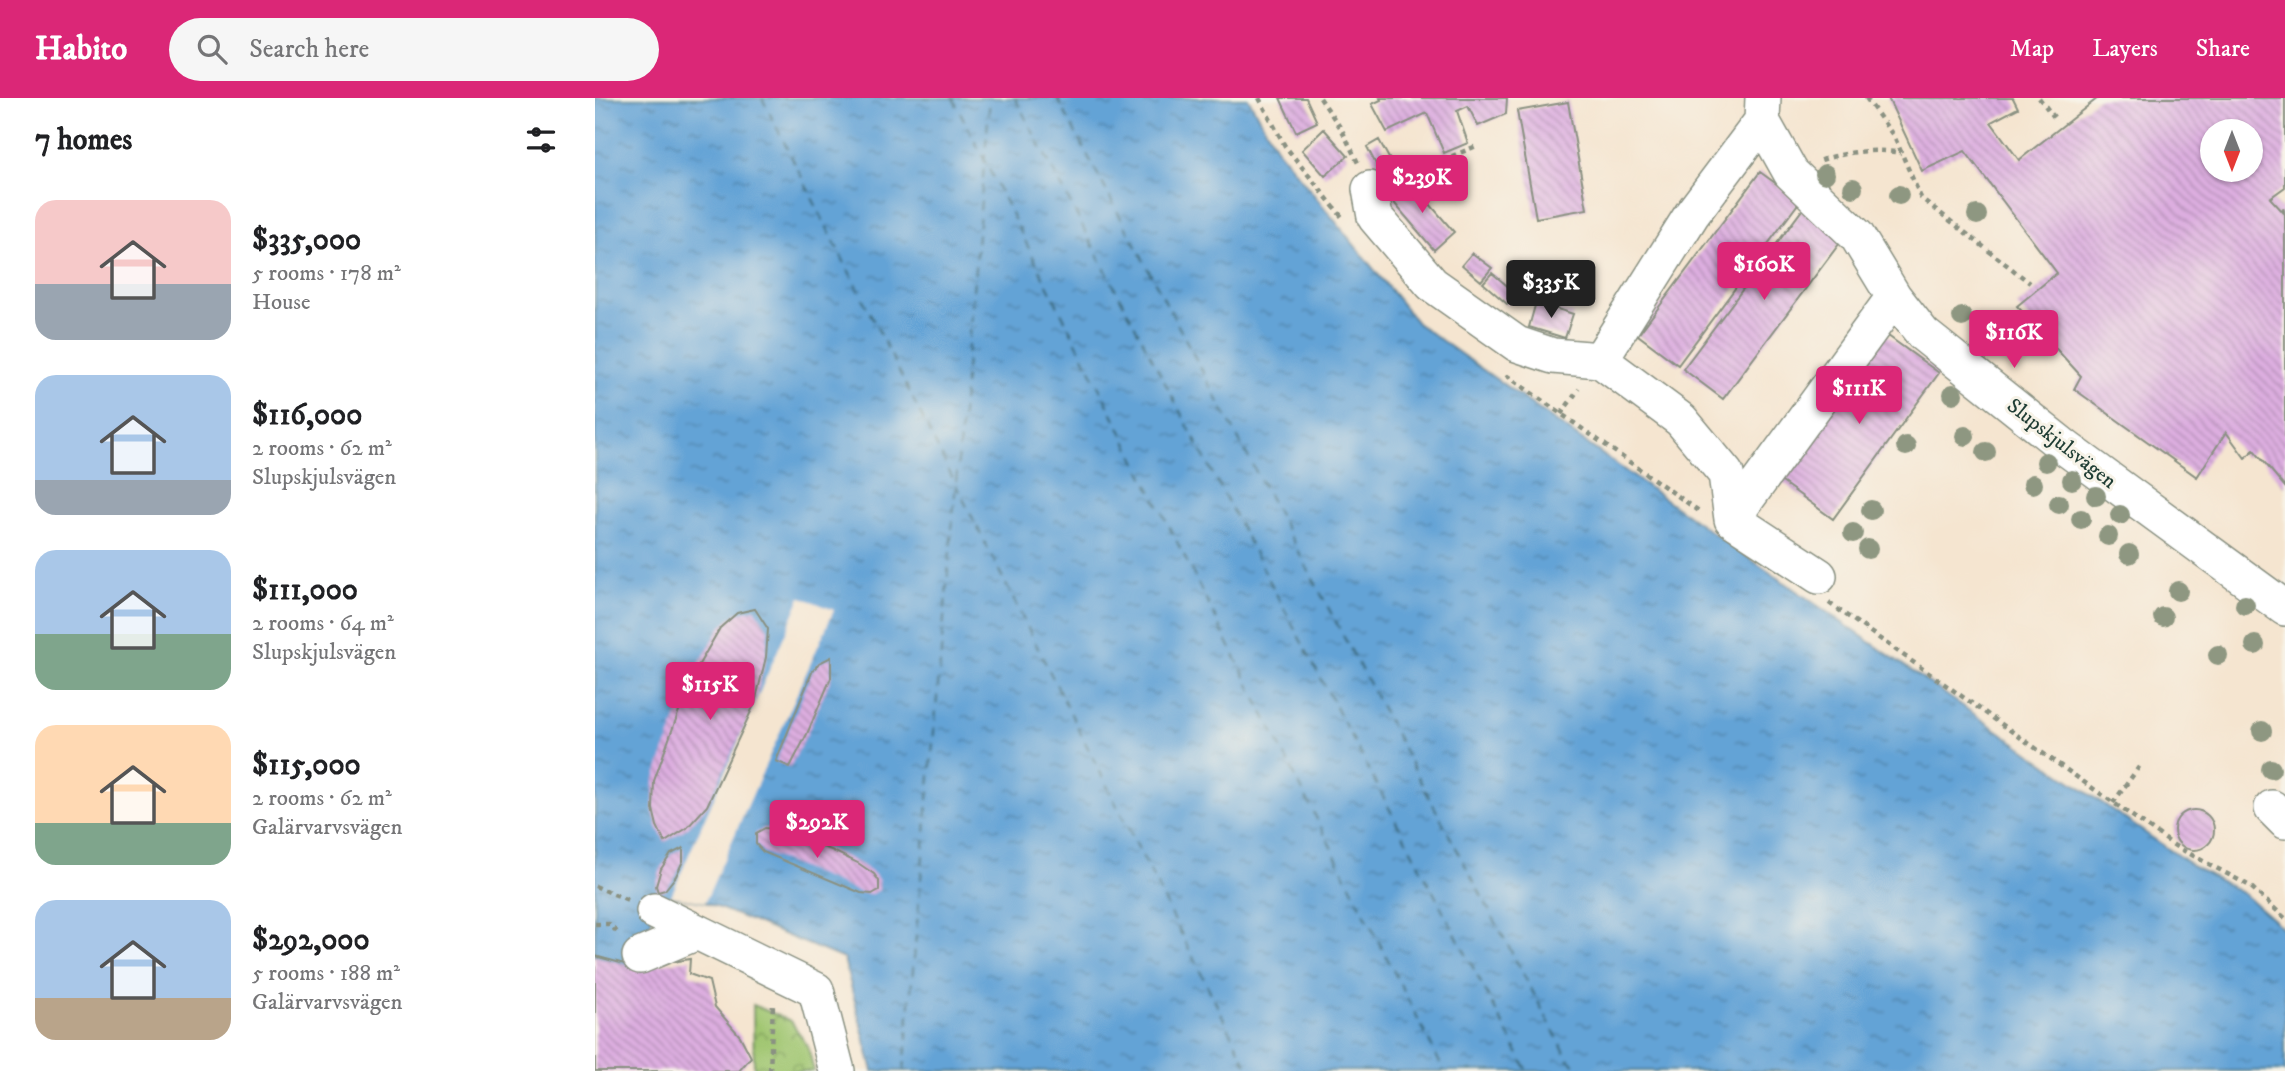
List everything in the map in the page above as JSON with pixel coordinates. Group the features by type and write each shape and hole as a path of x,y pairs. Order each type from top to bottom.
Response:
{"street":[{"name":"Slupskjulsvägen","path":"1763,110 1791,173 1857,236 1894,297 1923,334 2056,440 2285,608"},
{"name":"Slupskjulsvägen","path":"1600,360 1692,214 1763,110"},
{"path":"1380,185 1374,217 1432,284 1517,344 1553,356 1600,360 1681,420 1725,474 1732,519 1819,576"},
{"path":"1732,519 1894,297"},
{"path":"654,911 815,990 837,1071"},
{"path":"640,956 697,932"}],"path":[{"path":"1320,98 1380,185 1479,145"},
{"path":"1866,98 1895,138 1921,198 2030,283"},
{"path":"2039,98 2054,117"},
{"path":"1791,173 1821,160 1852,152 1901,153"},
{"path":"2113,803 2141,764"},
{"path":"770,1071 775,971"}],"green space":[{"path":"753,1005 791,1021 808,1047 814,1071 754,1071"}],"water":[{"path":"595,98 1248,98 1277,149 1417,323 1713,533 2193,866 2244,894 2285,930 2285,1071 873,1071 844,959 705,902 671,896 658,901 635,967 595,956"}],"pier":[{"path":"801,597 834,610 705,902 671,896"}],"building":[{"path":"1280,98 1306,98 1317,122 1296,132"},
{"path":"1380,98 1507,98 1506,114 1478,126 1468,106 1457,111 1468,143 1444,153 1427,113 1387,132 1372,104 1381,100"},
{"path":"1888,98 2013,98 2018,108 1991,122 2019,160 2098,98 2285,98 2285,187 2270,198 2285,214 2285,487 2254,450 2245,458 2226,432 2197,477 2074,389 2081,376 2017,306 2057,273 1965,151 1922,171"},
{"path":"1568,102 1587,209 1536,218 1517,111"},
{"path":"1324,129 1348,156 1325,176 1302,150"},
{"path":"1379,140 1396,171 1383,178 1367,147"},
{"path":"1760,172 1800,201 1678,365 1638,335"},
{"path":"1410,181 1454,232 1434,250 1390,198"},
{"path":"1805,206 1845,236 1723,399 1683,369"},
{"path":"1472,253 1492,268 1481,281 1462,265"},
{"path":"1492,273 1517,294 1507,304 1483,283"},
{"path":"1536,302 1573,314 1565,338 1529,327"},
{"path":"1884,333 1939,373 1833,519 1778,479"},
{"path":"755,609 768,629 766,657 755,703 707,806 687,828 665,842 653,809 654,781 690,680 720,628 737,613"},
{"path":"831,657 831,678 790,767 776,761 812,672 819,663"},
{"path":"2194,810 2208,816 2214,830 2208,844 2194,850 2180,844 2174,830 2180,816"},
{"path":"765,828 831,850 858,863 874,874 879,881 879,890 872,894 861,893 763,852 756,844 756,833"},
{"path":"683,848 683,861 676,876 665,890 658,892 656,886 661,869 671,854"},
{"path":"595,956 639,968 690,959 689,974 709,981 715,1007 740,1036 751,1057 739,1071 595,1071"}],"ferry route":[{"path":"762,98 1250,1071"},
{"path":"953,98 1444,1071"},
{"path":"904,1071 990,98"},
{"path":"1015,98 1529,1071"},
{"path":"1057,98 1569,1060 1584,1071"}]}
